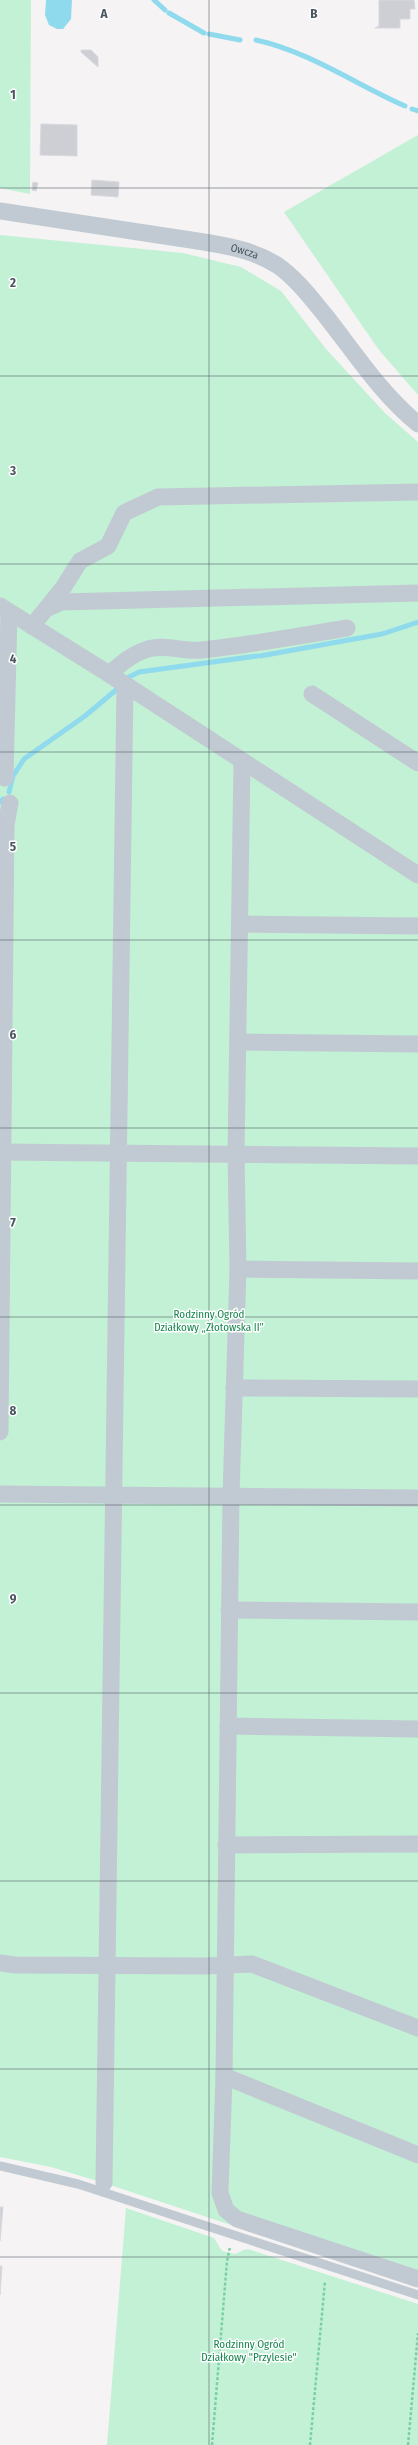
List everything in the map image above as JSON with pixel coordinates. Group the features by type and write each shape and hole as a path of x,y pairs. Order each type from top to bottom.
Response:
{"street":[{"name":"Owcza","path":"0,211 204,242 232,247 264,258 277,265 296,282 376,381 418,424"},
{"path":"32,626 63,588 80,561 108,546 124,513 158,497 418,492"},
{"path":"46,609 61,602 418,593"},
{"path":"4,609 109,674 418,875"},
{"path":"4,609 5,778"},
{"path":"109,674 130,656 149,649 166,647 192,651 228,648 347,628"},
{"path":"104,2183 125,685"},
{"path":"312,694 418,763"},
{"path":"242,761 236,1154 238,1269 231,1496 224,1965 224,2076 220,2193 226,2210 238,2219 418,2279"},
{"path":"0,1432 1,1152 6,825 10,803"},
{"path":"240,924 418,926"},
{"path":"238,1042 418,1044"},
{"path":"1,1152 418,1156"},
{"path":"238,1269 418,1272"},
{"path":"234,1388 418,1389"},
{"path":"0,1494 418,1498"},
{"path":"229,1610 418,1612"},
{"path":"228,1726 418,1729"},
{"path":"226,1845 418,1844"},
{"path":"0,1963 15,1965 252,1964 418,2028"},
{"path":"224,2076 418,2155"}],"lane":[{"path":"0,2166 78,2184 418,2294"}],"path":[{"path":"212,2445 229,2252"},
{"path":"310,2445 325,2280"},
{"path":"408,2445 418,2333"}],"green space":[{"path":"0,0 31,0 30,194 0,188"},
{"path":"418,135 418,395 379,350 284,212"},
{"name":"Rodzinny Ogród Działkowy „Złotowska II”","path":"0,235 183,253 241,267 281,291 326,349 385,413 418,442 418,2287 104,2183 51,2167 0,2157"},
{"name":"Rodzinny Ogród Działkowy \"Przylesie\"","path":"126,2208 214,2238 222,2251 235,2254 246,2249 251,2250 418,2304 418,2445 107,2445"}],"water":[{"path":"46,0 72,0 71,19 63,29 57,29 49,25 45,15"}],"building":[{"path":"379,0 414,0 415,9 410,9 410,19 400,19 400,28 375,28 379,26"},
{"path":"81,50 91,50 98,57 98,67 81,52"},
{"path":"41,124 77,125 77,156 40,155"},
{"path":"92,180 119,182 118,197 91,195"},
{"path":"33,182 38,183 36,191 32,190"},
{"path":"0,2207 3,2207 0,2241"},
{"path":"0,2266 2,2266 0,2295"}],"waterway":[{"path":"154,0 165,10"},
{"path":"169,13 204,33"},
{"path":"209,34 240,40"},
{"path":"256,40 276,45 314,60 405,106"},
{"path":"412,109 418,111"},
{"path":"260,656 382,634 418,622"},
{"path":"129,677 139,672 257,656"},
{"path":"9,792 13,776 24,759 85,716 116,690"},
{"path":"0,802 3,799"}]}
